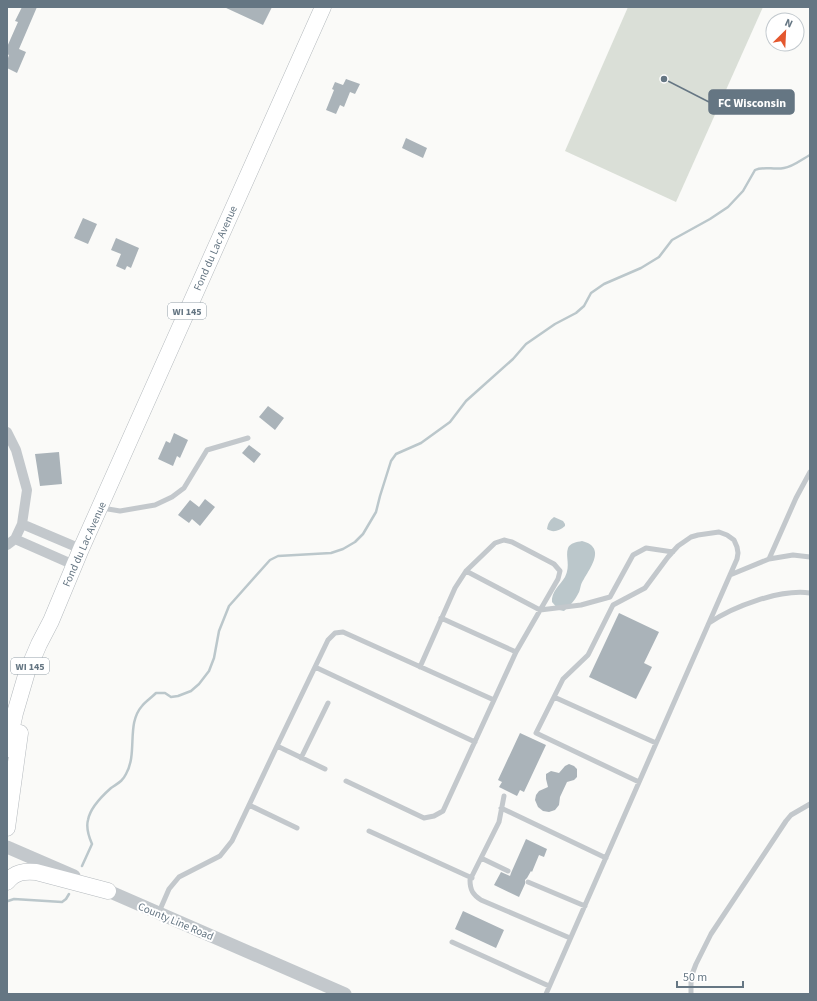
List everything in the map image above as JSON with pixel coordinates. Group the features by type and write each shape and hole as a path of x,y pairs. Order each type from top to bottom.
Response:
{"main road":[{"name":"Fond du Lac Avenue","path":"7,749 14,713 27,672 36,650 51,621 99,508 323,7"},
{"name":"Fond du Lac Avenue","path":"7,828 21,729 51,621"},
{"path":"7,882 17,873 26,871 36,872 108,891"}],"street":[{"path":"7,432 16,450 26,490 22,524 11,542 74,565"},
{"path":"22,524 81,549"},
{"name":"County Line Road","path":"7,847 345,994"}],"lane":[{"path":"99,508 120,511 156,505 172,497 184,488 207,450 248,438"},
{"path":"769,559 796,498 810,472"},
{"path":"546,994 737,559 737,547 731,538 723,534 706,533 698,535 685,542 673,552 645,588 613,605 588,655 563,679 536,733 639,782"},
{"path":"346,781 424,818 434,816 443,811 516,652 558,579 560,571 554,564 512,542 504,540 495,543 466,571 455,588 420,667"},
{"path":"466,571 540,610 581,605 610,597 633,555 646,548 673,552"},
{"path":"730,575 769,559 793,555 810,557"},
{"path":"708,623 728,612 762,600 793,592 810,594"},
{"path":"441,618 516,652"},
{"path":"158,913 169,889 179,877 220,856 232,841 328,640 335,633 343,632 494,700"},
{"path":"315,668 475,742"},
{"path":"554,697 656,743"},
{"path":"301,758 328,703"},
{"path":"277,746 325,769"},
{"path":"504,796 499,822 472,878 470,887 474,895 482,900 570,938"},
{"path":"690,994 691,977 711,934 791,815 810,804"},
{"path":"249,805 297,828"},
{"path":"501,808 606,858"},
{"path":"369,830 472,878"},
{"path":"481,858 508,871"},
{"path":"528,882 585,906"},
{"path":"452,942 549,986"}],"shaded area":[{"path":"628,7 763,7 676,202 565,151"},
{"path":"554,517 563,521 565,526 556,531 547,529 549,522"},
{"path":"582,541 590,544 594,549 594,560 575,599 564,611 559,610 552,602 552,598 554,592 567,573 568,548 576,542"}],"building":[{"path":"22,7 37,7 19,49 26,52 17,73 7,68 9,55 7,54 7,47 18,22 15,21"},
{"path":"224,7 272,7 263,25"},
{"path":"346,79 360,84 355,94 350,92 344,107 340,105 336,114 326,110 334,90 332,89 335,82 343,85"},
{"path":"406,138 427,148 423,158 402,148"},
{"path":"83,218 97,224 88,244 74,238"},
{"path":"116,238 139,248 131,268 127,266 125,270 116,266 121,254 111,250"},
{"path":"268,406 284,418 275,430 259,417"},
{"path":"174,433 188,440 180,458 177,456 173,466 158,459 166,441 170,443"},
{"path":"249,445 261,454 254,463 242,453"},
{"path":"59,452 62,484 40,486 35,454"},
{"path":"205,499 215,507 200,526 192,519 189,523 178,515 190,500 199,507"},
{"path":"619,613 659,632 644,663 652,667 636,699 589,677"},
{"path":"520,733 546,745 524,792 520,790 517,796 499,787 502,782 498,780"},
{"path":"569,764 577,769 577,777 574,780 567,782 560,797 559,805 555,810 549,812 543,811 538,807 535,800 539,791 548,787 546,774 551,771 559,773"},
{"path":"526,839 547,849 544,857 539,855 532,872 531,871 525,880 525,884 519,897 494,885 501,872 510,876"},
{"path":"463,911 504,930 496,948 455,929"}],"waterway":[{"path":"82,866 92,844 87,826 91,811 97,802 111,788 123,779 129,766 134,721 137,713 156,693 165,693 171,697 178,696 191,691 199,684 209,671 214,658 219,631 229,606 270,560 278,556 331,553 343,549 355,542 363,534 376,512 391,461 396,454 421,443 450,422 466,401 513,359 526,344 555,324 576,313 584,306 591,293 604,284 641,268 659,257 672,240 710,219 728,207 743,191 755,170 762,168 787,167 794,165 810,155"},
{"path":"8,901 14,899 62,902 69,894"}],"place":[{"name":"FC Wisconsin","path":"664,79"}]}
